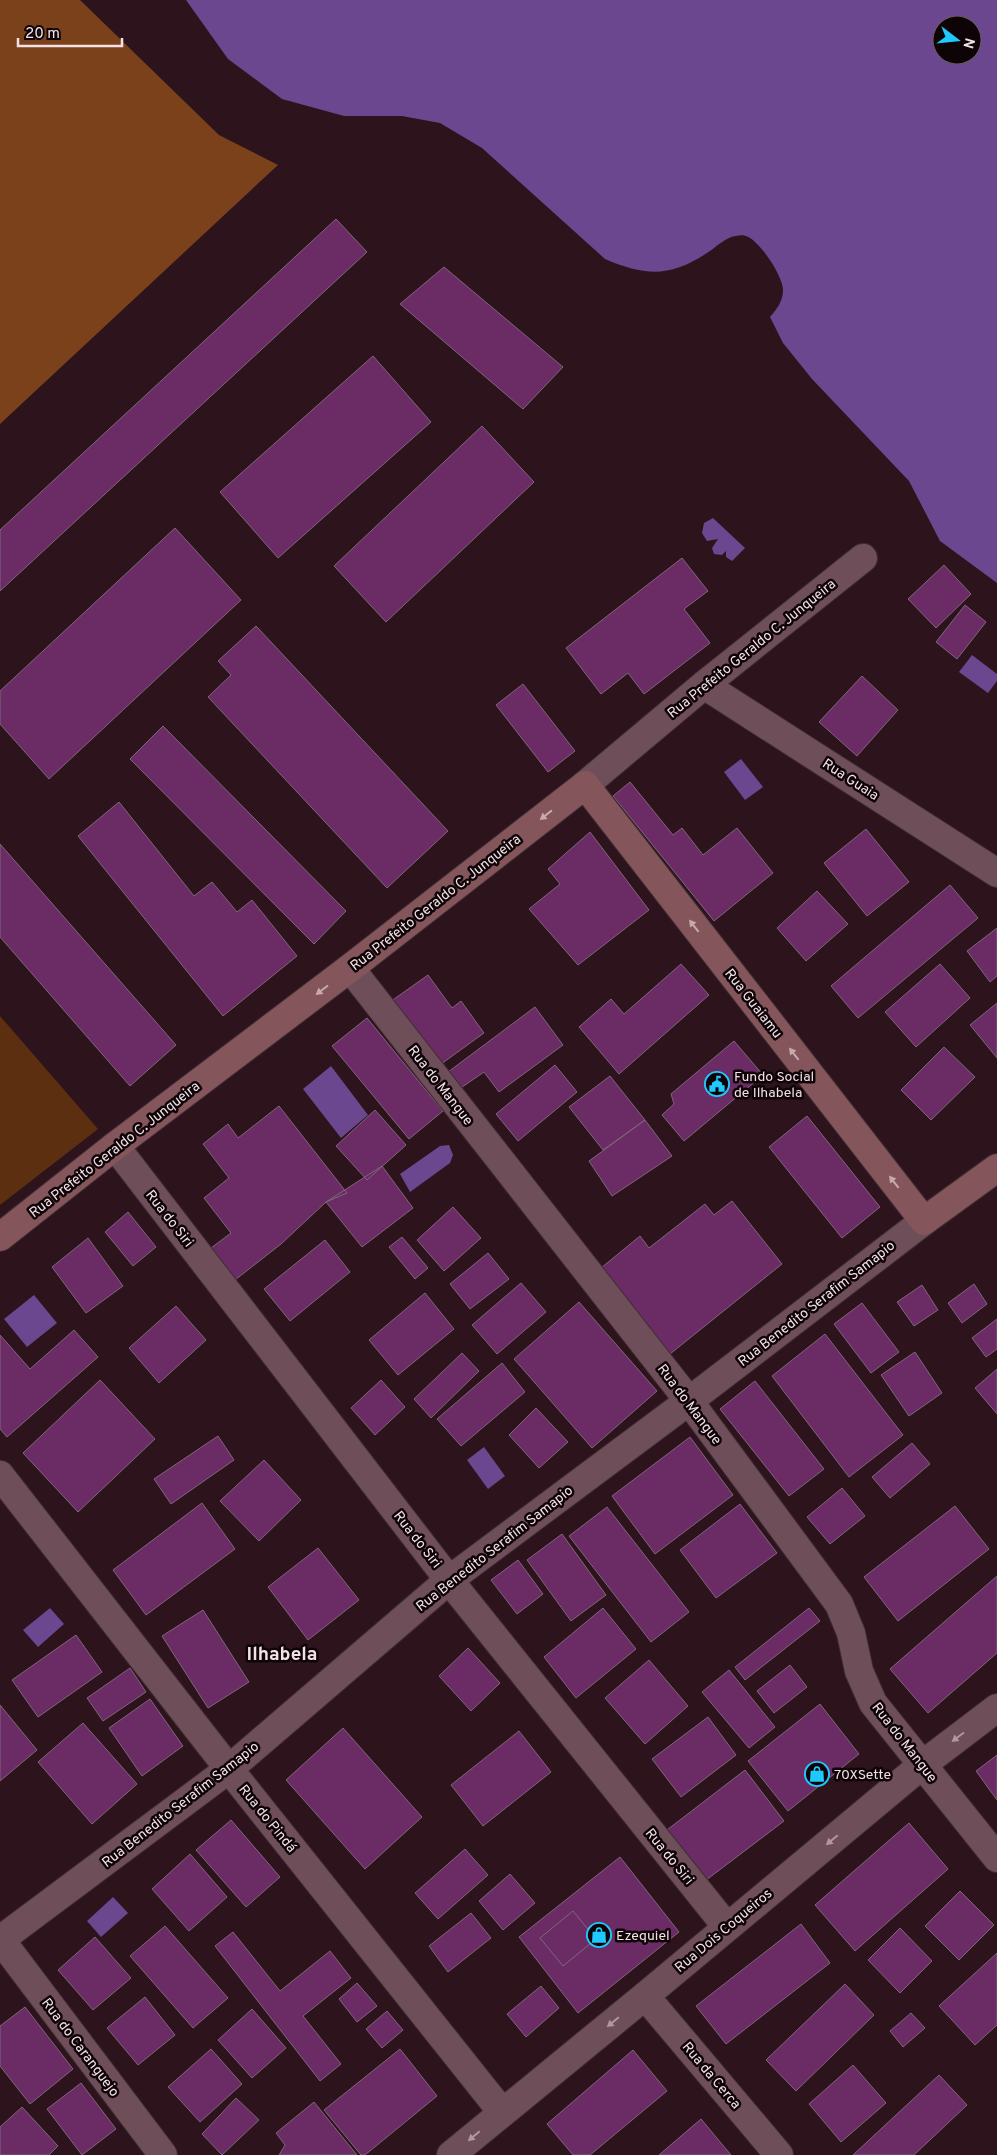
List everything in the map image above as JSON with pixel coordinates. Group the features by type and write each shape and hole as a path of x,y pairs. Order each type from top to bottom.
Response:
{"main road":[{"name":"Rua Prefeito Geraldo C. Junqueira","path":"0,1237 114,1146 350,968 584,784"},
{"name":"Rua Guaiamu","path":"584,784 924,1221"},
{"name":"Rua Benedito Serafim Samapio","path":"924,1221 997,1168"}],"street":[{"name":"Rua Prefeito Geraldo C. Junqueira","path":"584,784 863,558"},
{"name":"Rua Guaia","path":"704,685 997,873"},
{"name":"Rua do Mangue","path":"350,968 689,1401 839,1604 851,1633 859,1671 873,1703 997,1858"},
{"name":"Rua do Siri","path":"114,1146 449,1580 727,1927"},
{"name":"Rua Benedito Serafim Samapio","path":"0,1939 229,1769 449,1580 689,1401 924,1221"},
{"name":"Rua do Pindá","path":"0,1475 229,1769 502,2112"},
{"name":"Rua Dois Coqueiros","path":"451,2155 922,1765 997,1708"},
{"name":"Rua do Caranguejo","path":"0,1939 163,2155"},
{"name":"Rua da Cerca","path":"645,1996 779,2155"}],"shaded area":[{"path":"0,0 80,0 219,135 278,165 0,424"},
{"path":"186,0 997,0 997,583 940,541 909,481 812,379 783,343 770,317 781,301 783,294 782,284 770,260 753,240 747,236 730,238 696,260 671,270 647,271 620,265 605,259 482,148 440,123 402,116 344,116 282,99 228,59"},
{"path":"713,518 745,548 732,561 726,557 726,551 722,555 714,554 712,548 718,539 707,541 702,533 704,523"},
{"path":"972,655 997,674 997,681 988,693 959,672"},
{"path":"741,759 763,787 745,800 724,772"},
{"path":"0,1016 98,1129 0,1205"},
{"path":"331,1066 368,1115 341,1138 303,1089"},
{"path":"449,1145 453,1155 450,1163 410,1192 400,1174 440,1146"},
{"path":"34,1295 57,1323 27,1347 4,1319"},
{"path":"484,1447 505,1476 488,1489 467,1460"},
{"path":"50,1608 64,1624 38,1647 23,1630"},
{"path":"113,1897 128,1913 101,1937 87,1921"}],"building":[{"path":"336,219 367,252 0,591 0,530"},
{"path":"444,267 563,367 523,409 400,304"},
{"path":"373,356 431,422 278,558 220,492"},
{"path":"482,426 534,482 386,622 334,566"},
{"path":"175,528 241,600 49,779 0,724 0,691"},
{"path":"682,558 708,591 684,609 710,643 644,694 628,673 601,694 566,648"},
{"path":"944,565 971,594 936,628 908,599"},
{"path":"965,605 986,622 957,659 936,642"},
{"path":"256,626 448,831 387,888 208,697 231,675 218,661"},
{"path":"862,676 898,710 857,756 819,722"},
{"path":"523,684 575,751 548,772 496,705"},
{"path":"163,726 346,911 314,944 130,759"},
{"path":"630,782 673,835 682,828 703,855 737,828 773,873 714,921 613,796"},
{"path":"119,802 194,896 212,882 237,912 252,900 297,956 223,1016 78,836"},
{"path":"866,829 909,882 867,916 824,863"},
{"path":"590,832 649,910 578,965 529,909 560,884 548,869"},
{"path":"0,844 176,1045 130,1086 0,937"},
{"path":"950,885 978,918 858,1018 831,986"},
{"path":"817,891 848,924 806,961 777,928"},
{"path":"997,928 997,976 990,982 967,951"},
{"path":"681,964 709,995 619,1074 579,1027 611,999 624,1014"},
{"path":"940,964 970,998 916,1047 885,1012"},
{"path":"428,975 452,1008 461,1001 484,1033 437,1067 390,1002"},
{"path":"997,1003 997,1058 970,1025"},
{"path":"535,1007 563,1045 499,1092 484,1072 452,1094 440,1078"},
{"path":"367,1018 443,1111 409,1139 332,1046"},
{"name":"Fundo Social de Ilhabela","path":"734,1041 763,1075 684,1141 662,1115 674,1104 671,1094"},
{"path":"944,1047 975,1077 931,1120 901,1090"},
{"path":"555,1065 577,1092 518,1141 496,1114"},
{"path":"610,1076 645,1120 603,1150 569,1107"},
{"path":"279,1106 347,1193 326,1202 281,1244 235,1280 211,1248 231,1233 204,1198 229,1178 203,1144 228,1124 238,1138"},
{"path":"375,1110 406,1145 367,1180 336,1146"},
{"path":"807,1116 880,1207 842,1238 769,1147"},
{"path":"645,1120 672,1156 612,1196 589,1161"},
{"path":"382,1166 413,1208 362,1247 326,1202"},
{"path":"732,1201 782,1264 670,1354 601,1268 640,1236 649,1248 705,1204 714,1215"},
{"path":"453,1207 481,1238 444,1271 417,1240"},
{"path":"128,1212 156,1247 133,1266 105,1232"},
{"path":"402,1237 428,1268 415,1279 389,1247"},
{"path":"88,1238 123,1286 86,1313 52,1267"},
{"path":"325,1240 350,1272 290,1321 264,1289"},
{"path":"488,1253 509,1279 470,1309 450,1284"},
{"path":"521,1283 546,1312 497,1354 472,1325"},
{"path":"974,1284 987,1304 962,1323 948,1303"},
{"path":"922,1285 938,1310 914,1326 897,1302"},
{"path":"425,1293 454,1329 398,1375 369,1340"},
{"path":"579,1302 657,1391 592,1448 514,1359"},
{"path":"862,1303 899,1352 871,1373 834,1324"},
{"path":"176,1306 206,1340 159,1383 129,1348"},
{"path":"997,1319 997,1349 986,1357 972,1338"},
{"path":"74,1330 98,1357 7,1437 0,1429 0,1335 30,1369"},
{"path":"825,1334 903,1435 849,1477 772,1376"},
{"path":"915,1352 942,1393 909,1416 881,1375"},
{"path":"462,1353 479,1371 431,1418 414,1399"},
{"path":"502,1363 525,1392 461,1446 437,1419"},
{"path":"997,1369 997,1414 975,1388"},
{"path":"100,1380 155,1439 78,1512 23,1453"},
{"path":"381,1380 405,1407 375,1435 351,1408"},
{"path":"755,1381 824,1469 789,1496 720,1409"},
{"path":"536,1408 568,1442 539,1468 509,1435"},
{"path":"218,1436 234,1460 171,1504 154,1479"},
{"path":"690,1437 733,1495 655,1554 612,1496"},
{"path":"912,1443 930,1464 890,1498 872,1477"},
{"path":"264,1460 301,1500 259,1541 220,1501"},
{"path":"842,1488 865,1516 830,1544 807,1517"},
{"path":"202,1503 235,1549 146,1615 113,1570"},
{"path":"740,1504 777,1553 716,1598 680,1550"},
{"path":"955,1506 989,1549 898,1621 864,1577"},
{"path":"607,1507 689,1612 651,1642 569,1536"},
{"path":"562,1534 606,1595 571,1621 527,1560"},
{"path":"318,1548 359,1600 308,1640 268,1587"},
{"path":"518,1560 543,1594 517,1614 491,1580"},
{"path":"997,1576 997,1653 928,1713 890,1669"},
{"path":"603,1608 636,1649 576,1698 544,1657"},
{"path":"809,1608 820,1621 745,1680 735,1667"},
{"path":"203,1610 249,1682 208,1708 162,1636"},
{"path":"76,1635 102,1672 38,1717 12,1680"},
{"path":"468,1648 500,1683 471,1711 439,1676"},
{"path":"649,1660 688,1706 645,1744 605,1698"},
{"path":"790,1665 807,1687 774,1713 757,1691"},
{"path":"130,1668 146,1692 103,1721 87,1698"},
{"path":"729,1670 775,1727 749,1748 702,1692"},
{"path":"150,1699 183,1746 142,1776 109,1728"},
{"path":"820,1704 859,1754 788,1811 748,1761"},
{"path":"0,1705 37,1750 0,1781"},
{"path":"708,1717 736,1755 681,1797 652,1759"},
{"path":"83,1723 137,1784 92,1824 38,1762"},
{"path":"343,1728 422,1817 365,1869 286,1780"},
{"path":"519,1731 551,1772 483,1826 451,1785"},
{"path":"997,1755 997,1800 976,1771"},
{"path":"745,1770 784,1821 701,1884 663,1833"},
{"path":"231,1820 280,1877 246,1907 196,1850"},
{"path":"909,1823 948,1869 855,1951 815,1905"},
{"path":"465,1849 488,1875 438,1919 415,1893"},
{"path":"190,1854 227,1897 189,1931 152,1889"},
{"name":"Ezequiel","path":"620,1857 679,1932 578,2013 519,1937"},
{"path":"510,1874 535,1903 503,1930 479,1901"},
{"path":"960,1891 994,1925 959,1960 925,1926"},
{"path":"573,1911 596,1939 563,1966 540,1938"},
{"path":"471,1913 491,1938 448,1972 429,1946"},
{"path":"801,1924 830,1963 726,2044 696,2006"},
{"path":"165,1926 228,1998 193,2028 130,1956"},
{"path":"900,1928 932,1961 900,1993 868,1960"},
{"path":"233,1932 280,1991 330,1951 351,1978 303,2016 341,2064 320,2081 215,1946"},
{"path":"95,1937 131,1978 93,2010 58,1970"},
{"path":"997,1953 997,2025 975,2045 939,2006"},
{"path":"357,1983 377,2006 357,2022 339,1999"},
{"path":"845,1984 874,2015 796,2091 766,2060"},
{"path":"541,1986 559,2008 526,2037 507,2014"},
{"path":"145,1997 175,2035 138,2065 107,2028"},
{"path":"25,2007 73,2069 30,2104 0,2066 0,2026"},
{"path":"252,2009 286,2048 252,2078 218,2040"},
{"path":"387,2011 403,2030 382,2048 366,2029"},
{"path":"911,2013 925,2028 903,2047 890,2031"},
{"path":"211,2049 242,2084 200,2122 168,2087"},
{"path":"400,2049 437,2096 365,2155 361,2155 324,2110"},
{"path":"633,2050 667,2091 590,2155 573,2155 547,2124"},
{"path":"853,2065 886,2103 841,2142 809,2104"},
{"path":"939,2075 967,2105 914,2155 853,2155"},
{"path":"81,2083 116,2129 82,2155 47,2109"},
{"path":"236,2098 259,2120 222,2155 202,2134"},
{"path":"314,2102 357,2155 279,2155 285,2145 276,2133"},
{"path":"22,2107 58,2146 49,2155 0,2155 0,2127"},
{"path":"701,2119 731,2155 659,2155"}],"place":[{"name":"Fundo Social de Ilhabela","path":"717,1084"},
{"name":"70XSette","path":"817,1774"},
{"name":"Ezequiel","path":"599,1935"}],"district":[{"name":"Ilhabela","path":"282,1653"}]}
